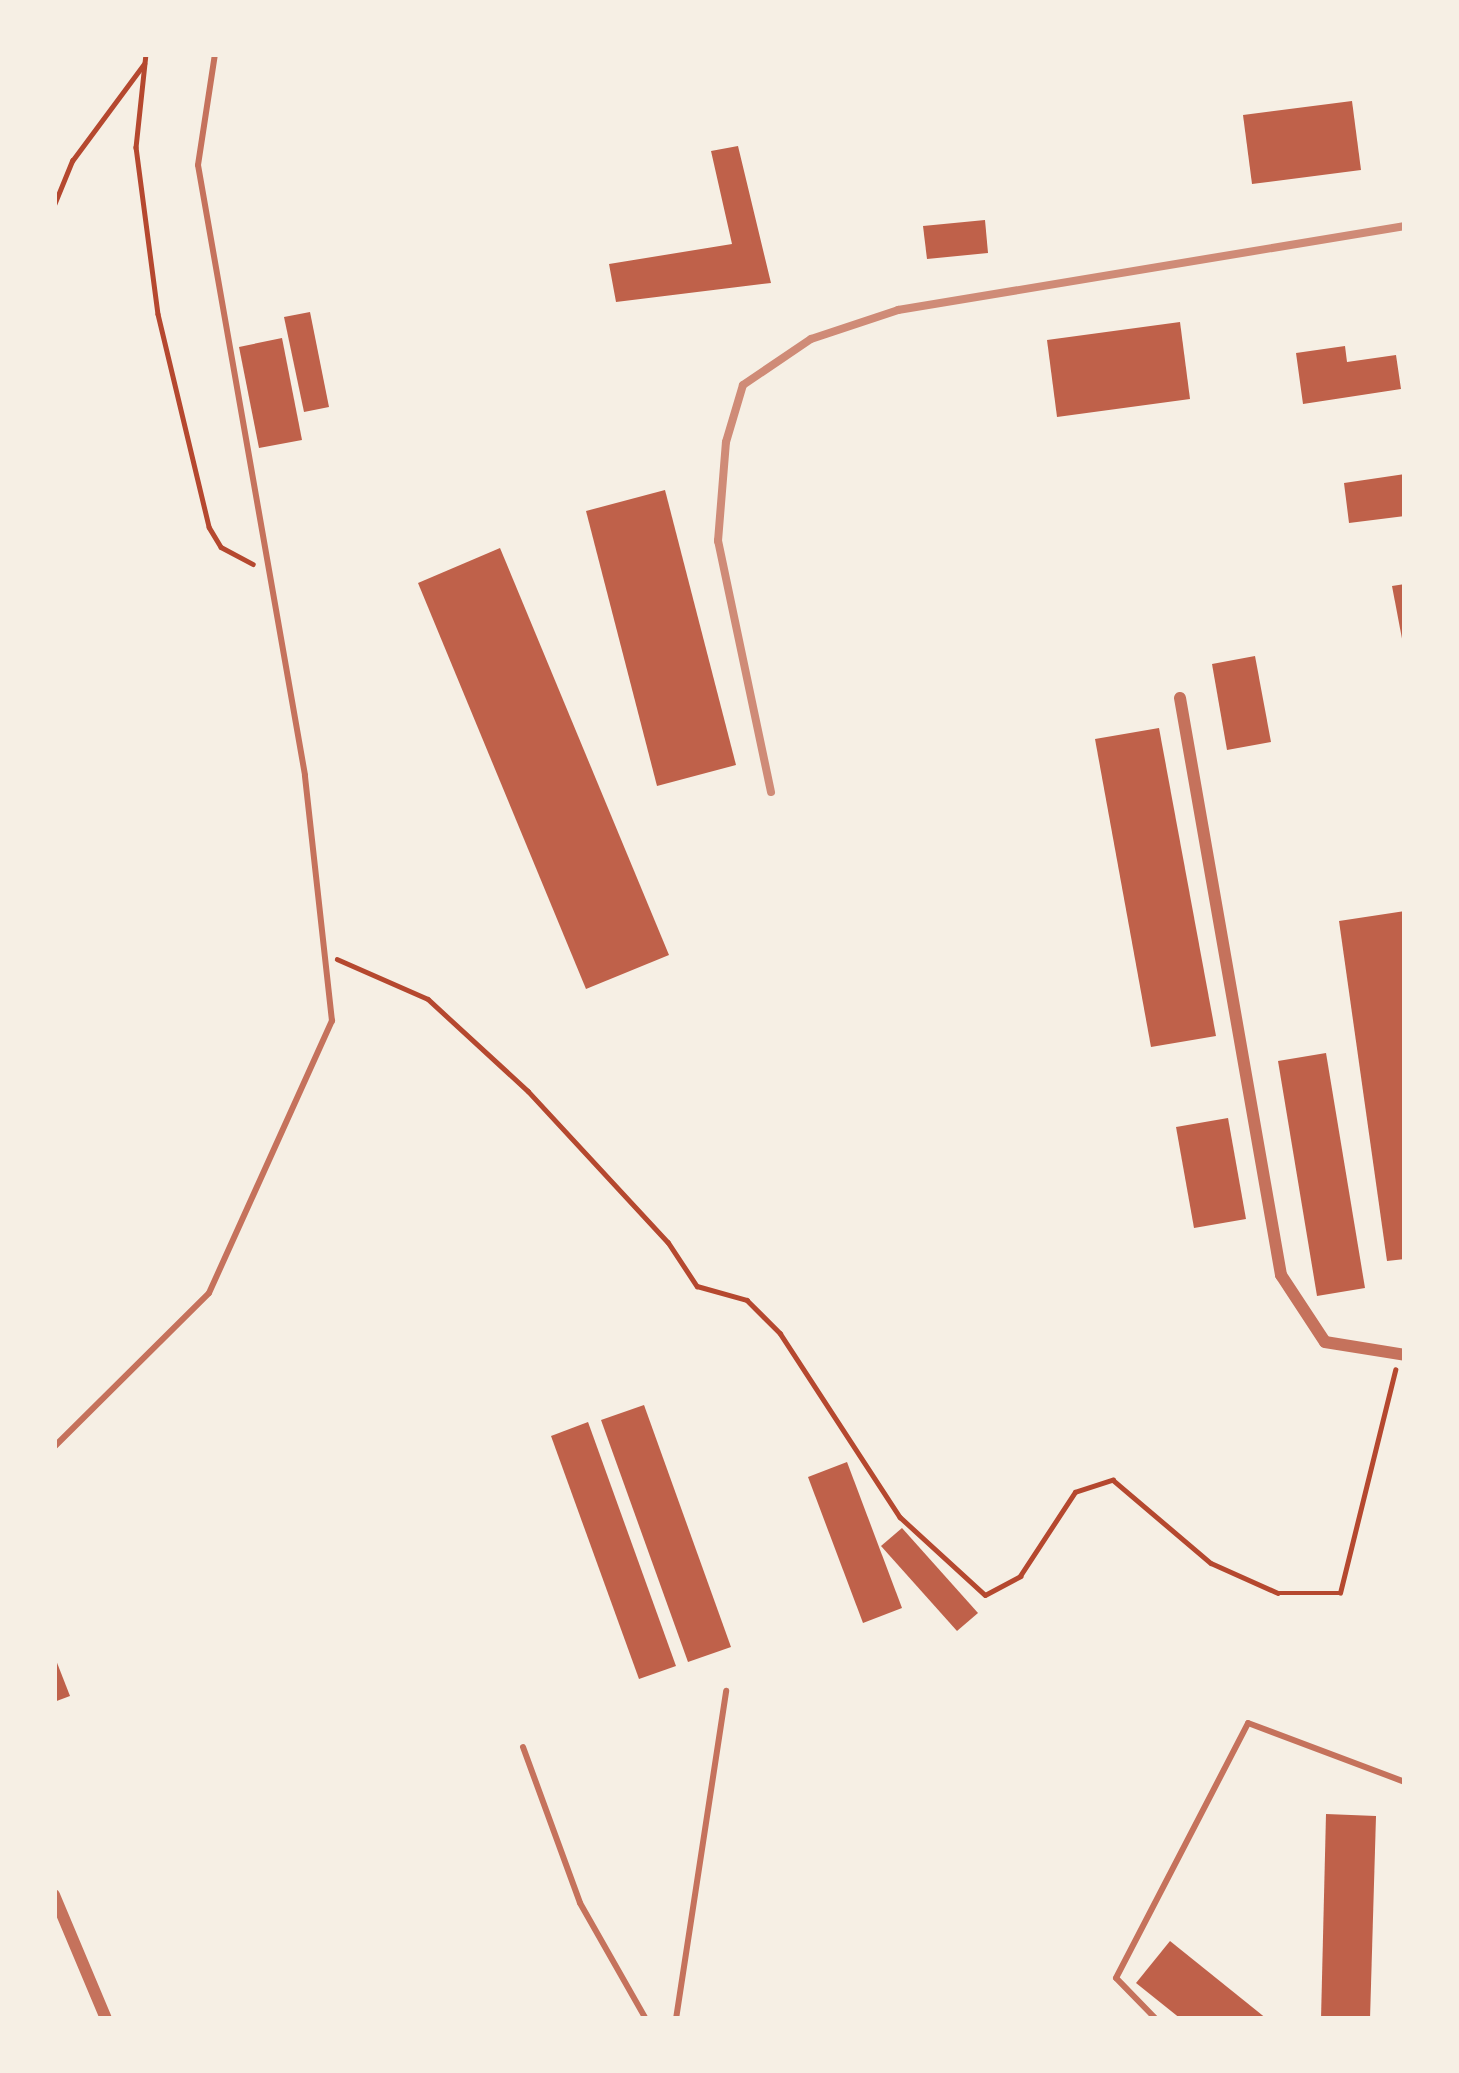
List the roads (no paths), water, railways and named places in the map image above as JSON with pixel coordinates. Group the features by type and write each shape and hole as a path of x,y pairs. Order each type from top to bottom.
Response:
{"street":[{"path":"1180,698 1281,1275 1325,1342 1403,1355"},
{"path":"54,1895 106,2019"}],"lane":[{"path":"54,1447 209,1293 332,1021 270,571 198,165 215,54"},
{"path":"676,2019 727,1691"},
{"path":"1156,2019 1116,1978 1248,1723 1405,1782"},
{"path":"523,1747 580,1904 646,2019"}],"railway":[{"path":"771,792 718,541 726,442 743,385 811,339 898,310 1405,226"}]}
